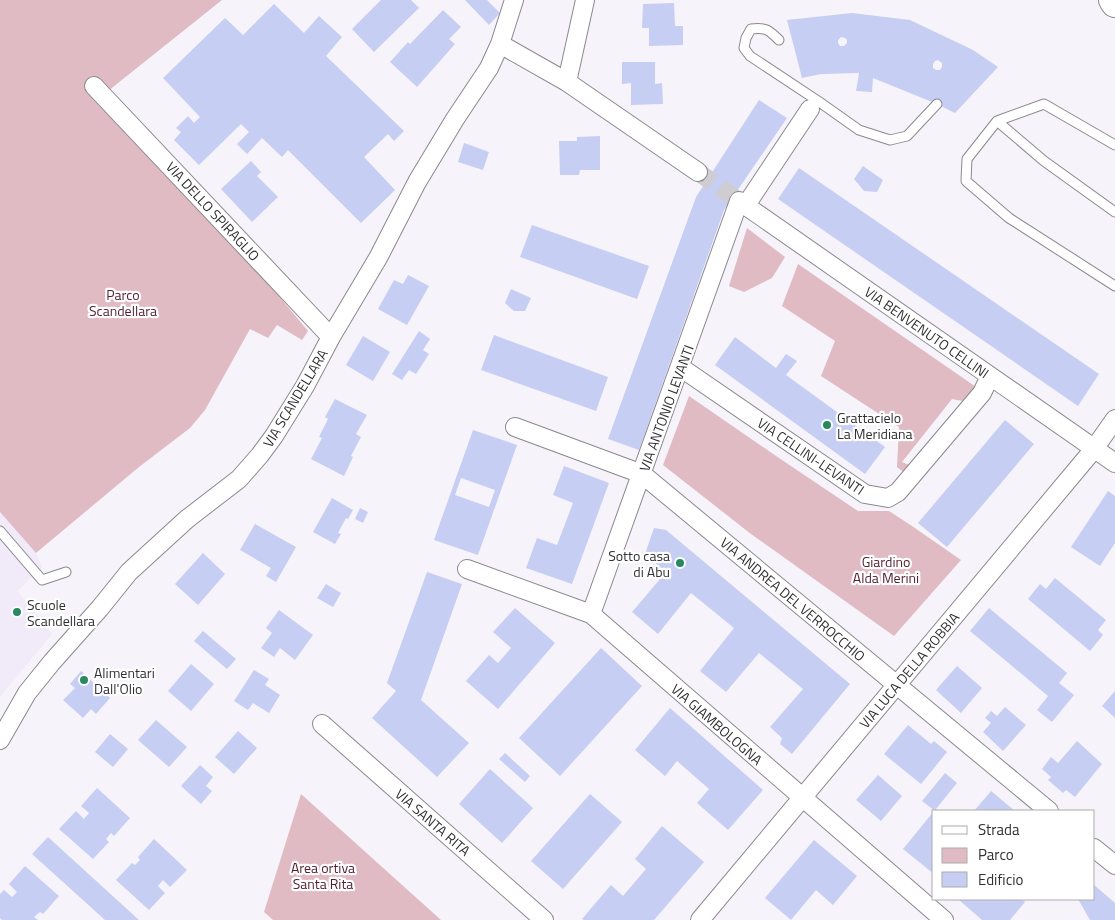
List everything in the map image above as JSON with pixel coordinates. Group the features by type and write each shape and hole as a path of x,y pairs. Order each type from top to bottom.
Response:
{"street":[{"name":"VIA SCANDELLARA","path":"0,740 32,687 129,572 187,520 239,479 260,456 274,436 305,386 331,337 378,258 417,182 455,119 489,68 500,44 514,0"},
{"path":"567,82 585,0"},
{"path":"500,44 567,82 698,172"},
{"name":"VIA DELLO SPIRAGLIO","path":"94,86 331,337"},
{"name":"VIA ANTONIO LEVANTI","path":"591,614 680,367 742,203 814,105"},
{"name":"VIA BENVENUTO CELLINI","path":"742,203 1115,463"},
{"name":"VIA CELLINI-LEVANTI","path":"680,367 865,494 888,498 898,492 982,393 990,376"},
{"name":"VIA LUCA DELLA ROBBIA","path":"700,920 1094,449 1115,418"},
{"name":"VIA ANDREA DEL VERROCCHIO","path":"515,426 642,474 1048,810"},
{"name":"VIA GIAMBOLOGNA","path":"467,569 591,614 944,920"},
{"name":"VIA SANTA RITA","path":"322,724 544,920"},
{"path":"1095,849 1115,866"}],"lane":[{"path":"779,40 770,30 751,29 746,38 744,48 750,56 814,105 859,130 890,140 908,136 937,104"},
{"path":"1115,145 1044,104 997,121 968,159 966,181 1009,218 1115,286"},
{"path":"997,121 1044,162 1115,212"},
{"path":"0,531 42,580 66,572"}],"shaded area":[{"name":"Scuole Scandellara","path":"0,512 36,553 42,568 17,591 52,634 0,697"}],"green space":[{"name":"Parco Scandellara","path":"0,0 222,0 108,91 308,331 302,340 277,325 268,338 250,329 205,410 190,428 139,467 36,553 0,512"},
{"path":"747,228 785,257 772,278 744,292 729,286"},
{"path":"798,264 979,389 968,402 952,399 902,462 914,467 907,475 897,467 899,427 821,376 835,341 782,306"},
{"name":"Giardino Alda Merini","path":"689,396 858,511 889,511 961,560 894,636 751,534 663,465"},
{"name":"Area ortiva Santa Rita","path":"301,794 441,920 273,920 264,912"}],"building":[{"path":"381,0 411,0 419,8 374,52 352,29"},
{"path":"465,0 487,0 500,13 489,25"},
{"path":"674,3 675,26 683,26 683,45 649,46 649,28 642,28 643,4"},
{"path":"274,4 304,33 319,16 342,37 326,56 404,131 394,141 388,134 364,157 395,190 361,223 288,150 282,157 262,138 247,154 237,144 249,132 241,124 199,165 174,140 181,132 176,128 188,116 194,123 200,117 163,78 225,18 243,35"},
{"path":"443,10 461,27 449,39 455,44 417,87 390,62 408,42 410,44"},
{"path":"852,13 910,20 973,50 998,67 955,113 873,78 872,92 856,91 859,73 821,74 802,78 787,20","holes":["841,37 847,40 844,46 840,46 838,43","938,60 942,63 940,70 933,68 933,64"]},
{"path":"622,62 655,62 655,84 662,83 663,104 631,105 631,83 622,84"},
{"path":"759,100 787,118 724,210 639,450 608,439 696,197"},
{"path":"600,136 600,170 580,170 579,175 560,175 559,141 577,141 577,137"},
{"path":"464,143 489,152 483,170 458,162"},
{"path":"251,161 261,172 257,176 278,197 252,222 221,189"},
{"path":"863,166 883,180 877,192 864,191 854,179"},
{"path":"799,168 1099,374 1078,406 778,199"},
{"path":"532,225 649,266 637,299 520,257"},
{"path":"408,275 429,286 407,325 378,309 394,280 403,284"},
{"path":"511,289 531,298 525,311 514,311 505,303"},
{"path":"419,331 430,339 423,350 429,354 416,374 409,370 402,380 392,374"},
{"path":"494,335 608,377 596,411 481,370"},
{"path":"363,336 390,352 373,381 346,365"},
{"name":"Grattacielo La Meridiana","path":"735,337 776,368 786,354 797,361 786,375 885,447 865,474 715,365"},
{"path":"335,399 367,415 356,434 361,437 351,456 353,457 344,476 311,459 322,438 319,437 328,419 325,417"},
{"path":"1005,420 1034,444 947,547 918,523"},
{"path":"473,430 517,445 478,555 434,540","holes":["461,478 495,490 489,507 455,495"]},
{"path":"564,466 609,483 572,584 526,568 537,538 557,545 573,503 553,495"},
{"path":"1108,491 1115,496 1115,543 1100,566 1071,547"},
{"path":"332,498 353,510 338,533 341,534 335,544 313,532"},
{"path":"360,508 368,512 363,523 355,519"},
{"path":"255,524 296,547 276,582 266,576 271,568 240,550"},
{"path":"654,528 666,530 850,684 792,754 780,744 782,738 770,727 803,689 759,653 726,692 700,671 734,628 691,593 658,634 632,612 666,572 645,554"},
{"path":"203,553 225,574 198,605 175,584"},
{"path":"427,572 462,584 421,700 469,743 437,777 372,718 396,691 387,683"},
{"path":"1055,578 1106,620 1098,630 1103,635 1090,651 1028,599 1040,584 1046,589"},
{"path":"326,584 341,593 333,607 317,598"},
{"path":"515,608 555,643 498,709 466,681 489,655 498,663 511,648 493,632"},
{"path":"989,608 1067,673 1059,683 1074,695 1052,722 1037,710 1048,696 970,631"},
{"path":"279,610 313,635 295,660 280,648 274,657 261,648 272,633 266,628"},
{"path":"203,631 236,659 227,669 194,641"},
{"path":"601,648 642,686 560,776 519,738"},
{"path":"191,664 214,684 191,711 168,691"},
{"path":"957,666 982,688 961,713 936,690"},
{"path":"254,670 269,679 265,685 280,695 269,713 253,703 248,710 234,701"},
{"path":"81,671 110,698 96,714 91,709 83,718 63,700 75,688 70,684"},
{"path":"1115,691 1115,718 1102,706"},
{"path":"1005,707 1026,725 1003,751 983,732 991,723 985,718 991,711 997,716"},
{"path":"670,708 763,790 728,830 697,803 709,789 677,761 665,776 635,750"},
{"path":"156,720 187,747 169,767 138,740"},
{"path":"908,725 931,744 934,741 947,752 921,784 884,754"},
{"path":"238,731 257,748 234,774 215,757"},
{"path":"110,734 128,749 113,767 95,752"},
{"path":"1077,741 1102,764 1075,797 1066,790 1063,793 1048,780 1051,777 1042,769 1051,757 1058,763"},
{"path":"505,753 530,776 525,782 499,759"},
{"path":"200,765 213,777 206,786 212,791 201,804 181,786"},
{"path":"490,769 533,808 502,843 459,804"},
{"path":"945,773 957,783 937,810 934,810 922,801"},
{"path":"878,775 902,796 881,821 856,800"},
{"path":"97,788 130,818 114,836 111,833 106,839 109,842 93,859 59,829 76,811 84,819 89,813 81,806"},
{"path":"991,791 1014,810 975,810"},
{"path":"590,794 622,822 563,889 531,861"},
{"path":"932,813 932,872 903,849"},
{"path":"662,826 704,862 654,920 582,919 611,885 623,896 646,869 635,859"},
{"path":"48,837 139,920 105,920 32,854"},
{"path":"154,839 187,870 170,887 163,880 158,886 165,893 149,910 116,880 132,863 135,865 140,860 138,857"},
{"path":"814,840 857,876 833,905 816,890 791,920 765,898"},
{"path":"25,866 59,896 43,914 40,912 34,917 38,920 2,920 0,918 0,894 4,890 12,897 17,892 9,884"},
{"path":"1095,886 1115,903 1115,920 1090,920 1079,900 1095,900"},
{"path":"959,900 1022,900 1025,902 1010,920 982,920"}],"tunnel":[{"path":"698,172 739,201"}],"place":[{"name":"Grattacielo La Meridiana","path":"827,425"},
{"name":"Sotto casa di Abu","path":"680,563"},
{"name":"Scuole Scandellara","path":"17,612"},
{"name":"Alimentari Dall'Olio","path":"84,680"}]}
